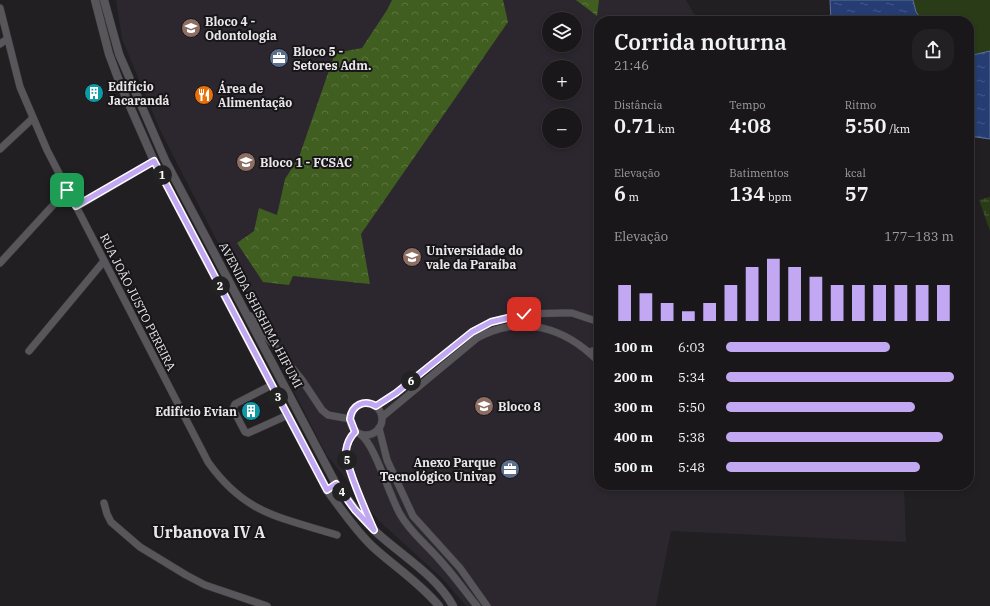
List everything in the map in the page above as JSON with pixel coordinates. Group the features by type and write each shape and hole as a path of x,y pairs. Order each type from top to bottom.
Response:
{"street":[{"name":"AVENIDA SHISHIMA HIFUMI","path":"94,0 109,54 121,86 154,161 327,490 352,524 374,547 428,592 439,606"},
{"name":"AVENIDA SHISHIMA HIFUMI","path":"104,0 119,54 165,160 336,484 355,510 374,530 438,584 453,606"},
{"name":"RUA JOÃO JUSTO PEREIRA","path":"0,8 20,87 32,119 199,447 225,484 233,492 258,509 275,516 337,535"},
{"path":"0,44 7,39"},
{"path":"0,149 32,119"},
{"path":"76,206 154,161"},
{"path":"0,263 67,190"},
{"path":"29,351 104,261"},
{"path":"246,311 299,376 322,410 328,415 350,419"},
{"path":"376,406 396,393 472,332 491,322 524,314 561,312 572,313 594,320"},
{"path":"487,606 460,568 413,516 387,460 379,428 382,417 477,338 494,329 516,325 535,325 553,331 589,352 594,357"},
{"path":"589,352 594,350"},
{"path":"272,385 235,404 233,409 245,432 248,433 288,415"},
{"path":"382,417 376,406 367,403 353,409 350,419 358,433 366,438 372,448 392,498 408,528 437,557 476,606"},
{"path":"358,433 371,435 379,428"},
{"path":"358,433 347,443 346,452 356,486 374,530"},
{"path":"327,490 336,484"},
{"path":"104,503 111,522 126,536 146,551 205,585 267,606"}],"shaded area":[{"name":"Universidade do vale da Paraíba","path":"116,0 686,0 695,16 594,16 594,490 904,490 906,542 671,531 656,606 466,606 443,579 379,521 326,454 159,128 122,39"}],"green space":[{"path":"392,0 503,0 508,22 361,234 370,284 293,276 289,285 263,282 237,243 254,231 259,208 277,215 285,179 299,157 335,53 362,48"},
{"path":"576,0 599,0 597,16"},
{"path":"913,0 990,0 990,51 974,55 974,16 919,16 916,12"},
{"path":"990,197 990,231 979,200"}],"water":[{"path":"830,0 913,0 916,12 919,16 831,16"},
{"path":"990,51 990,139 974,137 974,55"}],"place":[{"name":"Bloco 4 - Odontologia","path":"191,28"},
{"name":"Bloco 5 - Setores Adm.","path":"279,58"},
{"name":"Edifício Jacarandá","path":"94,93"},
{"name":"Área de Alimentação","path":"204,95"},
{"name":"Bloco 1 - FCSAC","path":"246,162"},
{"name":"Universidade do vale da Paraíba","path":"412,257"},
{"name":"Bloco 8","path":"484,406"},
{"name":"Edifício Evian","path":"251,411"},
{"name":"Anexo Parque Tecnológico Univap","path":"510,469"}],"district":[{"name":"Urbanova IV A","path":"209,532"}],"route":[{"path":"67,190 76,206 154,161 327,490 336,484 355,510 374,530 356,486 346,452 347,443 355,432 350,424 350,414 353,409 362,403 371,403 376,406 396,393 481,326 524,314"}]}
